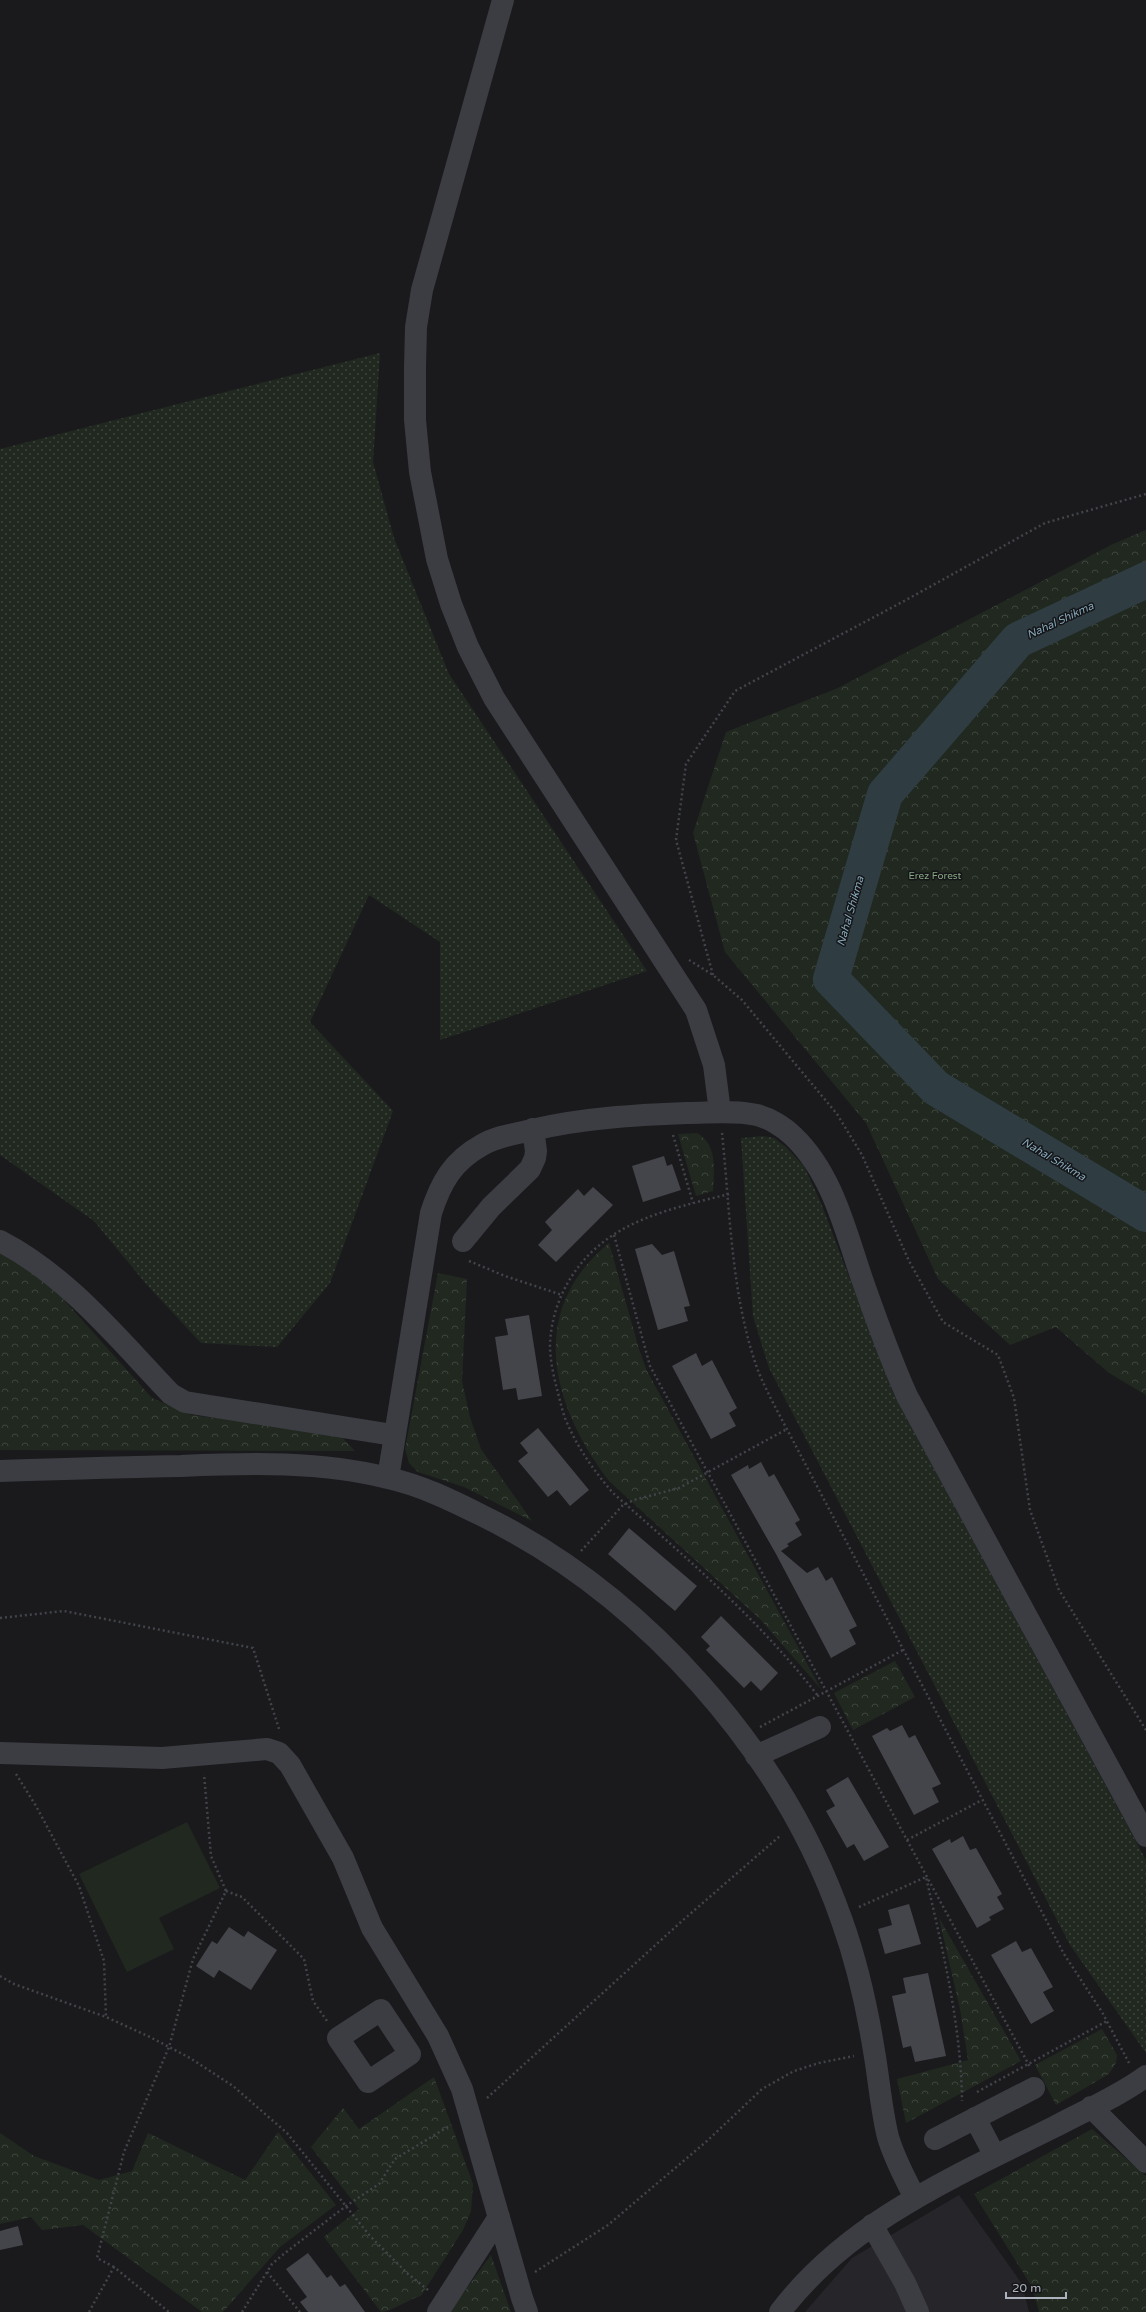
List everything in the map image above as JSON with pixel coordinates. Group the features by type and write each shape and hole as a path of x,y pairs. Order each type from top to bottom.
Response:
{"street":[{"path":"503,0 427,270 416,327 416,420 420,472 428,517 437,559 451,604 468,647 494,698 696,1010 714,1065 720,1112"},
{"path":"388,1478 393,1435 431,1212 439,1187 457,1165 482,1145 502,1136 593,1118 720,1112 758,1115 774,1122 792,1134 807,1150 825,1178 840,1215 887,1351 907,1396 1146,1836"},
{"path":"464,1250 491,1207 530,1169 535,1158 536,1151 533,1129"},
{"path":"0,1242 17,1250 44,1269 74,1294 171,1394 185,1402 393,1435"},
{"path":"0,1471 261,1463 343,1469 388,1478 450,1500 498,1524 568,1566 610,1598 674,1657 709,1695 756,1756 796,1821 840,1916 866,2007 889,2139 900,2167 916,2198"},
{"path":"756,1756 820,1727"},
{"path":"1,1753 154,1758 202,1756 267,1749 279,1753 290,1765 343,1858 372,1928 438,2036 462,2089 517,2283 527,2312"},
{"path":"410,2054 380,2010 338,2038 368,2082 438,2036"},
{"path":"935,2139 969,2122 1032,2079"},
{"path":"780,2312 821,2265 872,2225 916,2198 1142,2079"},
{"path":"1091,2107 1146,2162"},
{"path":"969,2122 995,2156"},
{"path":"441,2307 499,2217"},
{"path":"872,2225 905,2283 918,2312"}],"path":[{"path":"713,975 676,840 686,764 735,691 906,600 1045,523 1146,494"},
{"path":"687,958 713,975 742,1000 837,1114 862,1155 909,1261 943,1322 998,1355 1014,1398 1030,1510 1060,1590 1146,1730"},
{"path":"720,1112 736,1274 747,1336 756,1366 786,1429 1064,1954 1142,2079"},
{"path":"667,1114 693,1203"},
{"path":"728,1194 646,1218 614,1235 586,1256 568,1282 553,1321 550,1346 553,1371 567,1424 581,1451 613,1493 753,1621 792,1661 818,1696"},
{"path":"614,1235 650,1366 1028,2064 1032,2079"},
{"path":"464,1250 505,1276 562,1295"},
{"path":"568,1566 625,1504 644,1497 667,1493 708,1473 786,1429"},
{"path":"0,1618 64,1611 253,1648 290,1765"},
{"path":"742,1736 903,1650"},
{"path":"1,1753 36,1806 79,1886 104,1961 106,2017"},
{"path":"202,1756 211,1856 226,1891 242,1898 304,1958 313,2001 338,2038"},
{"path":"907,1840 982,1799"},
{"path":"242,2312 267,2272 285,2253 346,2206 379,2184 395,2159 469,2114 682,1921 796,1821"},
{"path":"840,1916 926,1877"},
{"path":"926,1877 948,1971 962,2073 962,2100 969,2122"},
{"path":"169,2312 114,2268 97,2258 122,2159 169,2047 193,1959 226,1891"},
{"path":"0,1976 14,1984 106,2017 190,2058 233,2086 287,2133 370,2236 441,2307"},
{"path":"975,2093 1107,2021"},
{"path":"517,2283 608,2225 707,2141 762,2089 794,2071 819,2063 874,2053"},
{"path":"962,2100 969,2096"},
{"path":"89,2312 114,2268"},
{"path":"267,2272 300,2312"}],"shaded area":[{"path":"959,2195 1022,2284 1029,2312 805,2312 852,2258"}],"green space":[{"path":"380,353 373,462 394,538 449,674 647,971 440,1040 440,942 369,895 310,1022 393,1111 330,1283 277,1347 201,1343 147,1285 94,1221 0,1155 0,449"},
{"name":"Erez Forest","path":"1146,530 1146,1395 1109,1373 1056,1327 1010,1345 938,1279 866,1123 725,952 693,833 726,732 838,688 1113,544"},
{"path":"697,1133 704,1138 712,1151 714,1175 713,1191 696,1196 678,1134"},
{"path":"763,1136 774,1138 786,1147 804,1166 821,1203 894,1395 1146,1860 1146,2053 1070,1945 769,1368 753,1316 741,1138"},
{"path":"609,1243 639,1349 647,1371 821,1689 760,1619 609,1481 589,1452 573,1421 562,1390 556,1359 557,1328 566,1298 583,1270"},
{"path":"0,1252 48,1282 152,1398 192,1415 339,1434 355,1451 0,1450"},
{"path":"438,1273 467,1279 462,1381 470,1417 481,1449 532,1521 464,1487 418,1472 409,1463 405,1449"},
{"path":"895,1661 915,1697 853,1730 834,1693"},
{"path":"187,1822 220,1888 159,1918 174,1949 127,1972 79,1874"},
{"path":"939,1918 1021,2061 906,2123 897,2079 968,2060 960,2009"},
{"path":"1102,2029 1117,2055 1116,2063 1109,2074 1056,2105 1035,2065"},
{"path":"434,2077 473,2184 471,2211 463,2230 421,2296 381,2312 324,2237 359,2209 311,2147 343,2108 359,2129"},
{"path":"1092,2129 1146,2176 1146,2312 1039,2312 1032,2287 974,2194"},
{"path":"278,2132 336,2205 280,2247 223,2312 202,2312 83,2225 42,2230 31,2217 0,2224 0,2133 34,2156 99,2180 132,2171 148,2133 245,2180"},
{"path":"491,2255 511,2312 449,2312"}],"building":[{"path":"664,1156 667,1166 672,1164 681,1190 643,1202 632,1166"},
{"path":"593,1187 613,1205 556,1262 538,1245 552,1230 545,1222 578,1189 584,1196"},
{"path":"652,1244 662,1255 674,1251 690,1306 684,1307 688,1321 658,1330 635,1249"},
{"path":"529,1315 542,1396 518,1400 516,1388 503,1390 495,1337 508,1335 505,1319"},
{"path":"696,1353 702,1366 712,1360 737,1408 729,1413 736,1426 711,1439 672,1366"},
{"path":"538,1428 589,1490 570,1506 557,1490 548,1497 518,1461 528,1453 520,1443"},
{"path":"761,1462 769,1477 774,1474 800,1520 795,1523 802,1535 787,1544 789,1546 781,1551 807,1573 818,1567 826,1581 832,1577 857,1626 849,1630 856,1644 831,1658 776,1554 731,1475 748,1465 749,1469"},
{"path":"629,1528 697,1586 675,1611 608,1554"},
{"path":"721,1616 778,1673 761,1691 751,1681 744,1688 706,1650 710,1646 701,1637"},
{"path":"902,1725 909,1738 915,1735 941,1784 932,1788 939,1802 914,1815 872,1736 887,1728 890,1731"},
{"path":"848,1777 889,1847 864,1861 854,1844 847,1848 826,1811 835,1806 826,1790"},
{"path":"963,1836 970,1850 976,1848 1002,1894 997,1897 1004,1909 989,1917 991,1920 977,1928 932,1849 950,1839 951,1843"},
{"path":"909,1904 921,1944 885,1954 878,1929 892,1925 888,1910"},
{"path":"229,1927 244,1937 248,1931 277,1950 251,1990 219,1970 214,1978 196,1966 212,1941 217,1944"},
{"path":"1016,1941 1022,1952 1031,1948 1053,1987 1043,1992 1054,2011 1031,2024 991,1955"},
{"path":"928,1973 946,2056 915,2062 911,2046 903,2048 892,1996 906,1993 903,1978"},
{"path":"18,2226 23,2245 0,2250 0,2231"},
{"path":"308,2253 327,2278 331,2275 340,2287 345,2284 365,2312 308,2312 300,2302 307,2297 286,2269"}],"waterway":[{"name":"Nahal Shikma","path":"1146,580 1018,640 885,794 831,979 936,1088 1146,1214"}]}
